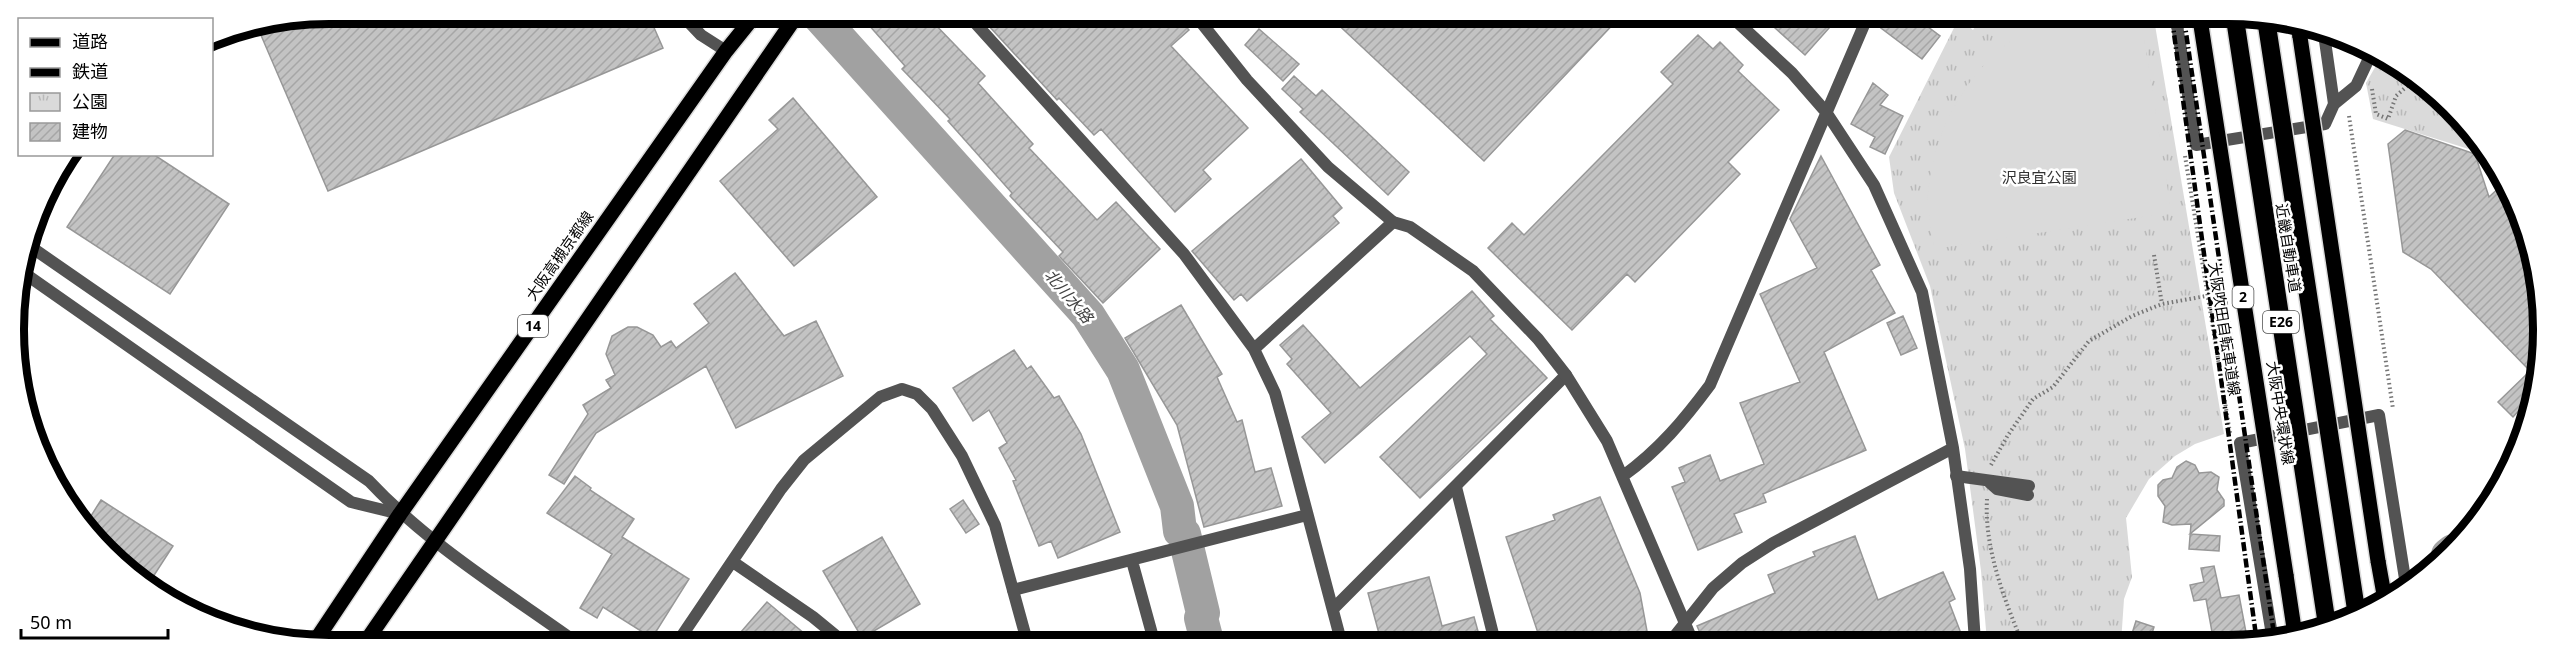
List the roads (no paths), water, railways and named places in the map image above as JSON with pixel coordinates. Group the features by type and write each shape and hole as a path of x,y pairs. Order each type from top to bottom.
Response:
{"highway":[{"name":"近畿自動車道","path":"2236,24 2326,619"},
{"name":"近畿自動車道","path":"2267,27 2356,607"}],"main road":[{"name":"大阪高槻京都線","path":"320,634 400,514 726,51 748,24"},
{"name":"14","path":"370,635 792,24"},
{"name":"大阪中央環状線","path":"2201,24 2294,628"},
{"path":"2299,32 2384,592"}],"street":[{"path":"691,24 701,35 726,51"},
{"path":"976,24 1184,254 1254,349 1275,393 1340,635"},
{"path":"1202,24 1247,80 1328,167 1393,222 1410,227 1473,271 1538,339 1566,375 1606,441 1690,635"},
{"path":"1739,24 1792,73 1826,112 1874,185 1922,292 1953,448 1970,569 1975,635"},
{"path":"1623,476 1650,456 1680,426 1710,385 1864,24"},
{"path":"2177,24 2196,145 2325,124 2334,104 2356,86 2369,59"},
{"path":"2325,40 2334,104"},
{"path":"1254,349 1393,222"},
{"path":"34,249 369,481 400,514 434,541 566,635"},
{"path":"29,277 351,502 400,514"},
{"path":"1333,609 1566,375"},
{"path":"682,635 781,489 804,459 880,397 902,389 917,394 932,409 962,456 995,525 1025,635"},
{"path":"2271,631 2240,443 2379,415 2405,578"},
{"path":"1675,635 1713,588 1773,543 1953,448"},
{"path":"1956,476 1988,481 1997,489 2028,491"},
{"path":"1456,487 1493,635"},
{"path":"1013,590 1307,515"},
{"path":"1132,561 1152,635"},
{"path":"733,562 813,617 835,635"}],"waterway":[{"name":"北川水路","path":"826,24 1088,315 1123,370 1177,506 1180,531 1184,534 1203,613 1201,618 1205,635"}],"railway":[{"path":"2173,24 2256,633"},
{"path":"2185,24 2274,631"}],"park label":[{"name":"沢良宜公園","path":"2039,178"}]}
